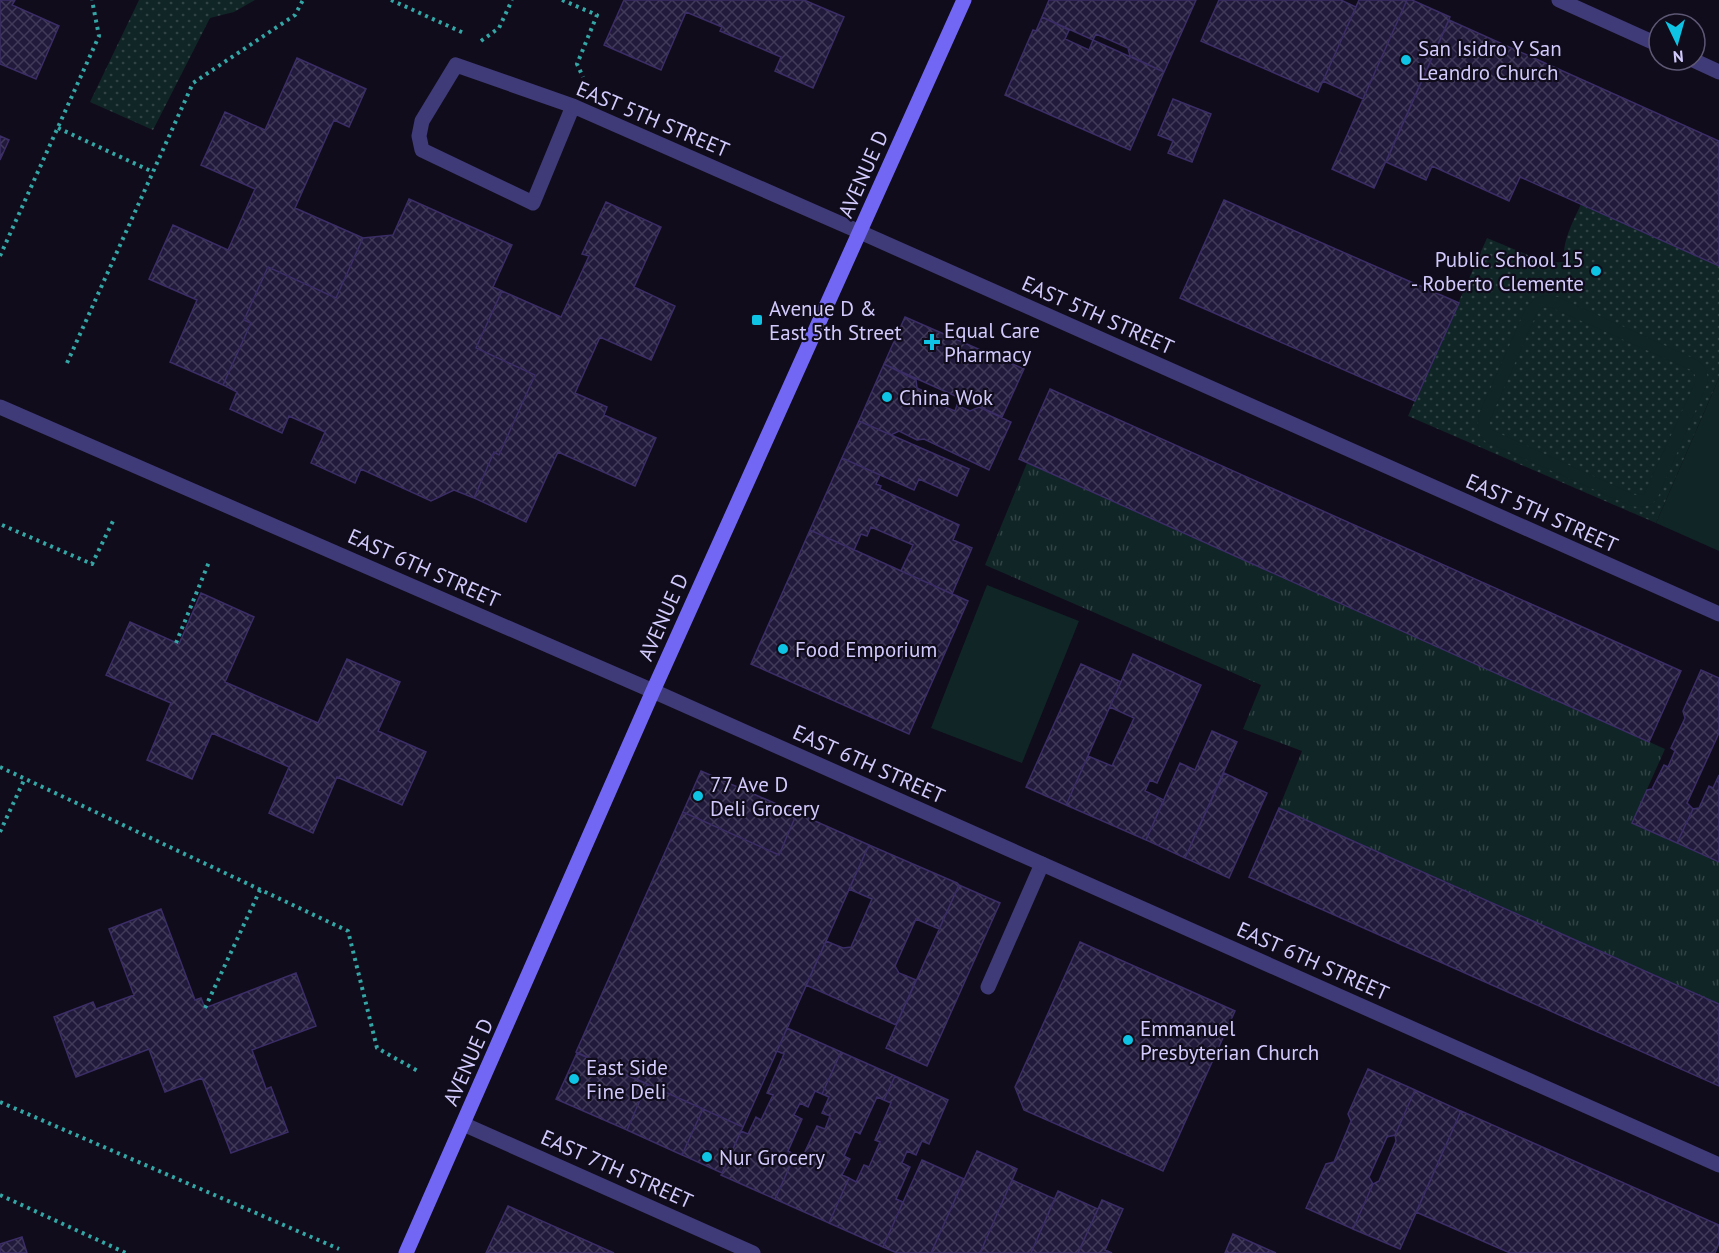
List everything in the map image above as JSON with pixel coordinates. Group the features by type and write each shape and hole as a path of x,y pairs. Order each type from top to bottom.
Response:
{"street":[{"name":"AVENUE D","path":"406,1253 653,691 964,0"},
{"path":"1559,0 1647,40"},
{"name":"EAST 5TH STREET","path":"573,106 533,203 422,150 419,136 422,121 456,65 573,106 1719,614"},
{"name":"EAST 6TH STREET","path":"0,406 653,691 1719,1165"},
{"path":"988,987 1042,864"},
{"name":"EAST 7TH STREET","path":"463,1124 753,1253"}],"path":[{"path":"0,256 99,36 92,0"},
{"path":"67,363 193,83 295,15 303,0"},
{"path":"391,0 482,41 499,28 512,0"},
{"path":"562,0 597,15 577,64 583,78"},
{"path":"58,128 153,172"},
{"path":"1,526 92,564 114,519"},
{"path":"176,643 209,562"},
{"path":"0,767 348,931 377,1048 418,1071"},
{"path":"0,832 25,778"},
{"path":"206,1008 260,890"},
{"path":"0,1102 339,1248"},
{"path":"0,1195 126,1253"}],"green space":[{"path":"139,0 255,0 234,12 210,18 153,130 90,102"},
{"path":"1581,204 1719,266 1719,378 1656,523 1408,416 1487,238 1547,263 1564,262 1566,240"},
{"path":"1545,295 1558,297 1697,360 1705,368 1708,377 1707,384 1658,497 1649,505 1638,507 1629,505 1486,442 1479,433 1479,414 1526,308 1534,299","holes":["1550,307 1691,370 1695,375 1695,383 1644,494 1635,495 1490,429 1490,420 1537,313 1542,308"]},
{"path":"1719,378 1719,551 1656,523"},
{"path":"1027,463 1665,749 1632,823 1719,862 1719,1004 1279,808 1302,751 1243,729 1261,685 985,565"},
{"path":"987,585 1079,621 1022,763 931,728"}],"building":[{"path":"0,0 15,0 12,5 59,26 36,79 0,64"},
{"path":"624,0 804,0 844,17 813,88 775,71 781,57 720,31 722,27 686,12 661,70 604,45"},
{"path":"1049,0 1196,0 1164,72 1130,56 1128,48 1096,34 1093,40 1042,17"},
{"path":"1219,0 1341,0 1356,7 1318,92 1201,41"},
{"path":"1359,0 1407,0 1363,99 1323,81"},
{"name":"San Isidro Y San Leandro Church","path":"1407,0 1412,0 1450,17 1374,188 1332,169"},
{"path":"1042,17 1069,30 1065,39 1089,50 1093,40 1164,72 1130,150 1005,95 1033,30 1036,31"},
{"path":"1449,20 1719,141 1719,266 1520,177 1509,201 1432,166 1426,180 1386,162"},
{"path":"297,58 366,89 349,127 334,120 295,208 363,238 336,298 268,267 244,320 251,323 223,385 170,362 197,300 149,279 173,225 228,250 255,189 201,165 225,112 265,130"},
{"path":"1173,99 1211,114 1192,162 1168,153 1173,141 1158,135"},
{"path":"0,136 9,140 0,160"},
{"path":"409,199 512,245 493,287 502,291 476,348 535,375 499,455 494,452 474,498 454,490 431,501 361,469 355,483 311,463 325,432 289,416 282,433 230,409 237,392 223,385 251,323 244,320 268,267 336,298 363,238 393,235"},
{"path":"1224,200 1459,303 1415,401 1180,298"},
{"path":"606,202 661,227 634,287 675,306 651,360 600,337 575,393 607,407 604,415 656,438 635,486 558,452 526,522 474,498 494,452 499,455 535,375 476,348 502,291 561,317 589,256 582,254"},
{"path":"905,317 1024,369 1002,417 884,364"},
{"path":"884,364 916,380 917,388 943,400 940,405 955,411 957,405 970,411 979,407 1011,422 989,470 924,439 917,440 899,431 891,435 859,421"},
{"path":"1050,389 1681,671 1649,742 1019,459"},
{"path":"859,421 969,469 957,496 919,479 914,490 842,458"},
{"path":"842,458 880,475 876,484 881,486 880,489 959,525 953,540 972,548 952,594 901,571 913,545 871,527 867,536 861,534 854,550 810,530"},
{"path":"810,530 968,601 909,734 751,664"},
{"path":"201,593 254,617 225,682 318,723 347,659 400,682 378,731 426,752 402,805 337,777 313,833 269,813 289,767 212,733 192,779 147,760 171,703 106,675 130,622 179,644"},
{"path":"1133,654 1201,685 1157,783 1150,780 1145,791 1164,800 1146,840 1066,805 1088,756 1112,766 1134,718 1110,707"},
{"path":"1081,664 1121,682 1066,805 1026,787"},
{"path":"1701,670 1719,678 1719,733 1687,803 1693,809 1677,843 1632,823 1647,790 1652,789 1664,765 1668,767 1675,751 1671,748 1685,718 1683,711"},
{"path":"1212,731 1237,742 1185,858 1146,840 1180,763 1195,770"},
{"path":"701,771 797,813 779,855 683,812"},
{"path":"1224,773 1267,793 1229,878 1185,858"},
{"path":"1719,775 1719,862 1677,843 1693,809 1699,808 1709,786 1713,788"},
{"path":"1279,808 1719,1004 1719,1086 1249,877"},
{"path":"683,812 779,855 797,813 869,845 743,1127 576,1052"},
{"path":"869,845 959,885 939,929 916,919 895,966 899,973 916,980 896,1025 806,985 826,941 843,948 851,947 872,899 849,889"},
{"path":"959,885 1000,903 927,1066 886,1048"},
{"path":"161,909 195,1000 201,998 205,1008 296,973 316,1026 252,1050 266,1089 271,1087 288,1132 231,1153 202,1078 165,1092 149,1049 76,1077 54,1017 93,1002 96,1009 134,995 109,929"},
{"name":"Emmanuel Presbyterian Church","path":"1080,942 1235,1011 1163,1171 1024,1110 1015,1087"},
{"path":"787,1028 841,1052 822,1094 815,1091 808,1107 800,1103 794,1115 802,1119 788,1151 795,1155 775,1199 721,1175 741,1131 748,1134 756,1117 761,1120 773,1095 767,1093 784,1054 777,1051"},
{"path":"841,1052 895,1076 884,1100 877,1097 860,1134 855,1131 844,1156 850,1159 842,1175 849,1178 829,1223 775,1199 795,1155 802,1158 817,1126 825,1129 830,1116 822,1113 829,1097 822,1094"},
{"path":"577,1053 647,1084 627,1130 556,1099"},
{"path":"1368,1069 1415,1090 1395,1135 1387,1137 1369,1177 1373,1184 1353,1229 1306,1208 1326,1164 1334,1162 1351,1121 1348,1114"},
{"path":"895,1076 948,1100 929,1144 922,1141 916,1155 907,1151 902,1163 910,1167 896,1199 903,1202 883,1247 829,1223 849,1178 856,1182 864,1165 869,1167 880,1142 875,1140 891,1103 884,1100"},
{"path":"647,1084 703,1109 682,1155 627,1130"},
{"path":"1415,1090 1461,1111 1400,1249 1353,1229 1373,1184 1379,1181 1396,1141 1395,1135"},
{"path":"703,1109 743,1127 722,1173 682,1155"},
{"path":"1461,1111 1719,1225 1719,1243 1715,1253 1510,1253 1416,1212"},
{"path":"977,1151 1017,1169 980,1253 931,1253"},
{"path":"922,1160 964,1179 931,1253 897,1253 883,1247"},
{"path":"1012,1180 1055,1199 1031,1253 980,1253"},
{"path":"1058,1191 1098,1209 1078,1253 1031,1253"},
{"path":"1102,1200 1123,1209 1105,1250 1112,1253 1078,1253"},
{"path":"508,1206 614,1253 486,1253"},
{"path":"1233,1234 1260,1246 1276,1253 1225,1253"},
{"path":"22,1237 27,1253 0,1253 0,1244"}],"place":[{"name":"San Isidro Y San Leandro Church","path":"1406,60"},
{"name":"Public School 15 - Roberto Clemente","path":"1596,271"},
{"name":"Avenue D & East 5th Street","path":"757,320"},
{"name":"Equal Care Pharmacy","path":"932,342"},
{"name":"China Wok","path":"887,397"},
{"name":"Food Emporium","path":"783,649"},
{"name":"77 Ave D Deli Grocery","path":"698,796"},
{"name":"Emmanuel Presbyterian Church","path":"1128,1040"},
{"name":"East Side Fine Deli","path":"574,1079"},
{"name":"Nur Grocery","path":"707,1157"}]}
